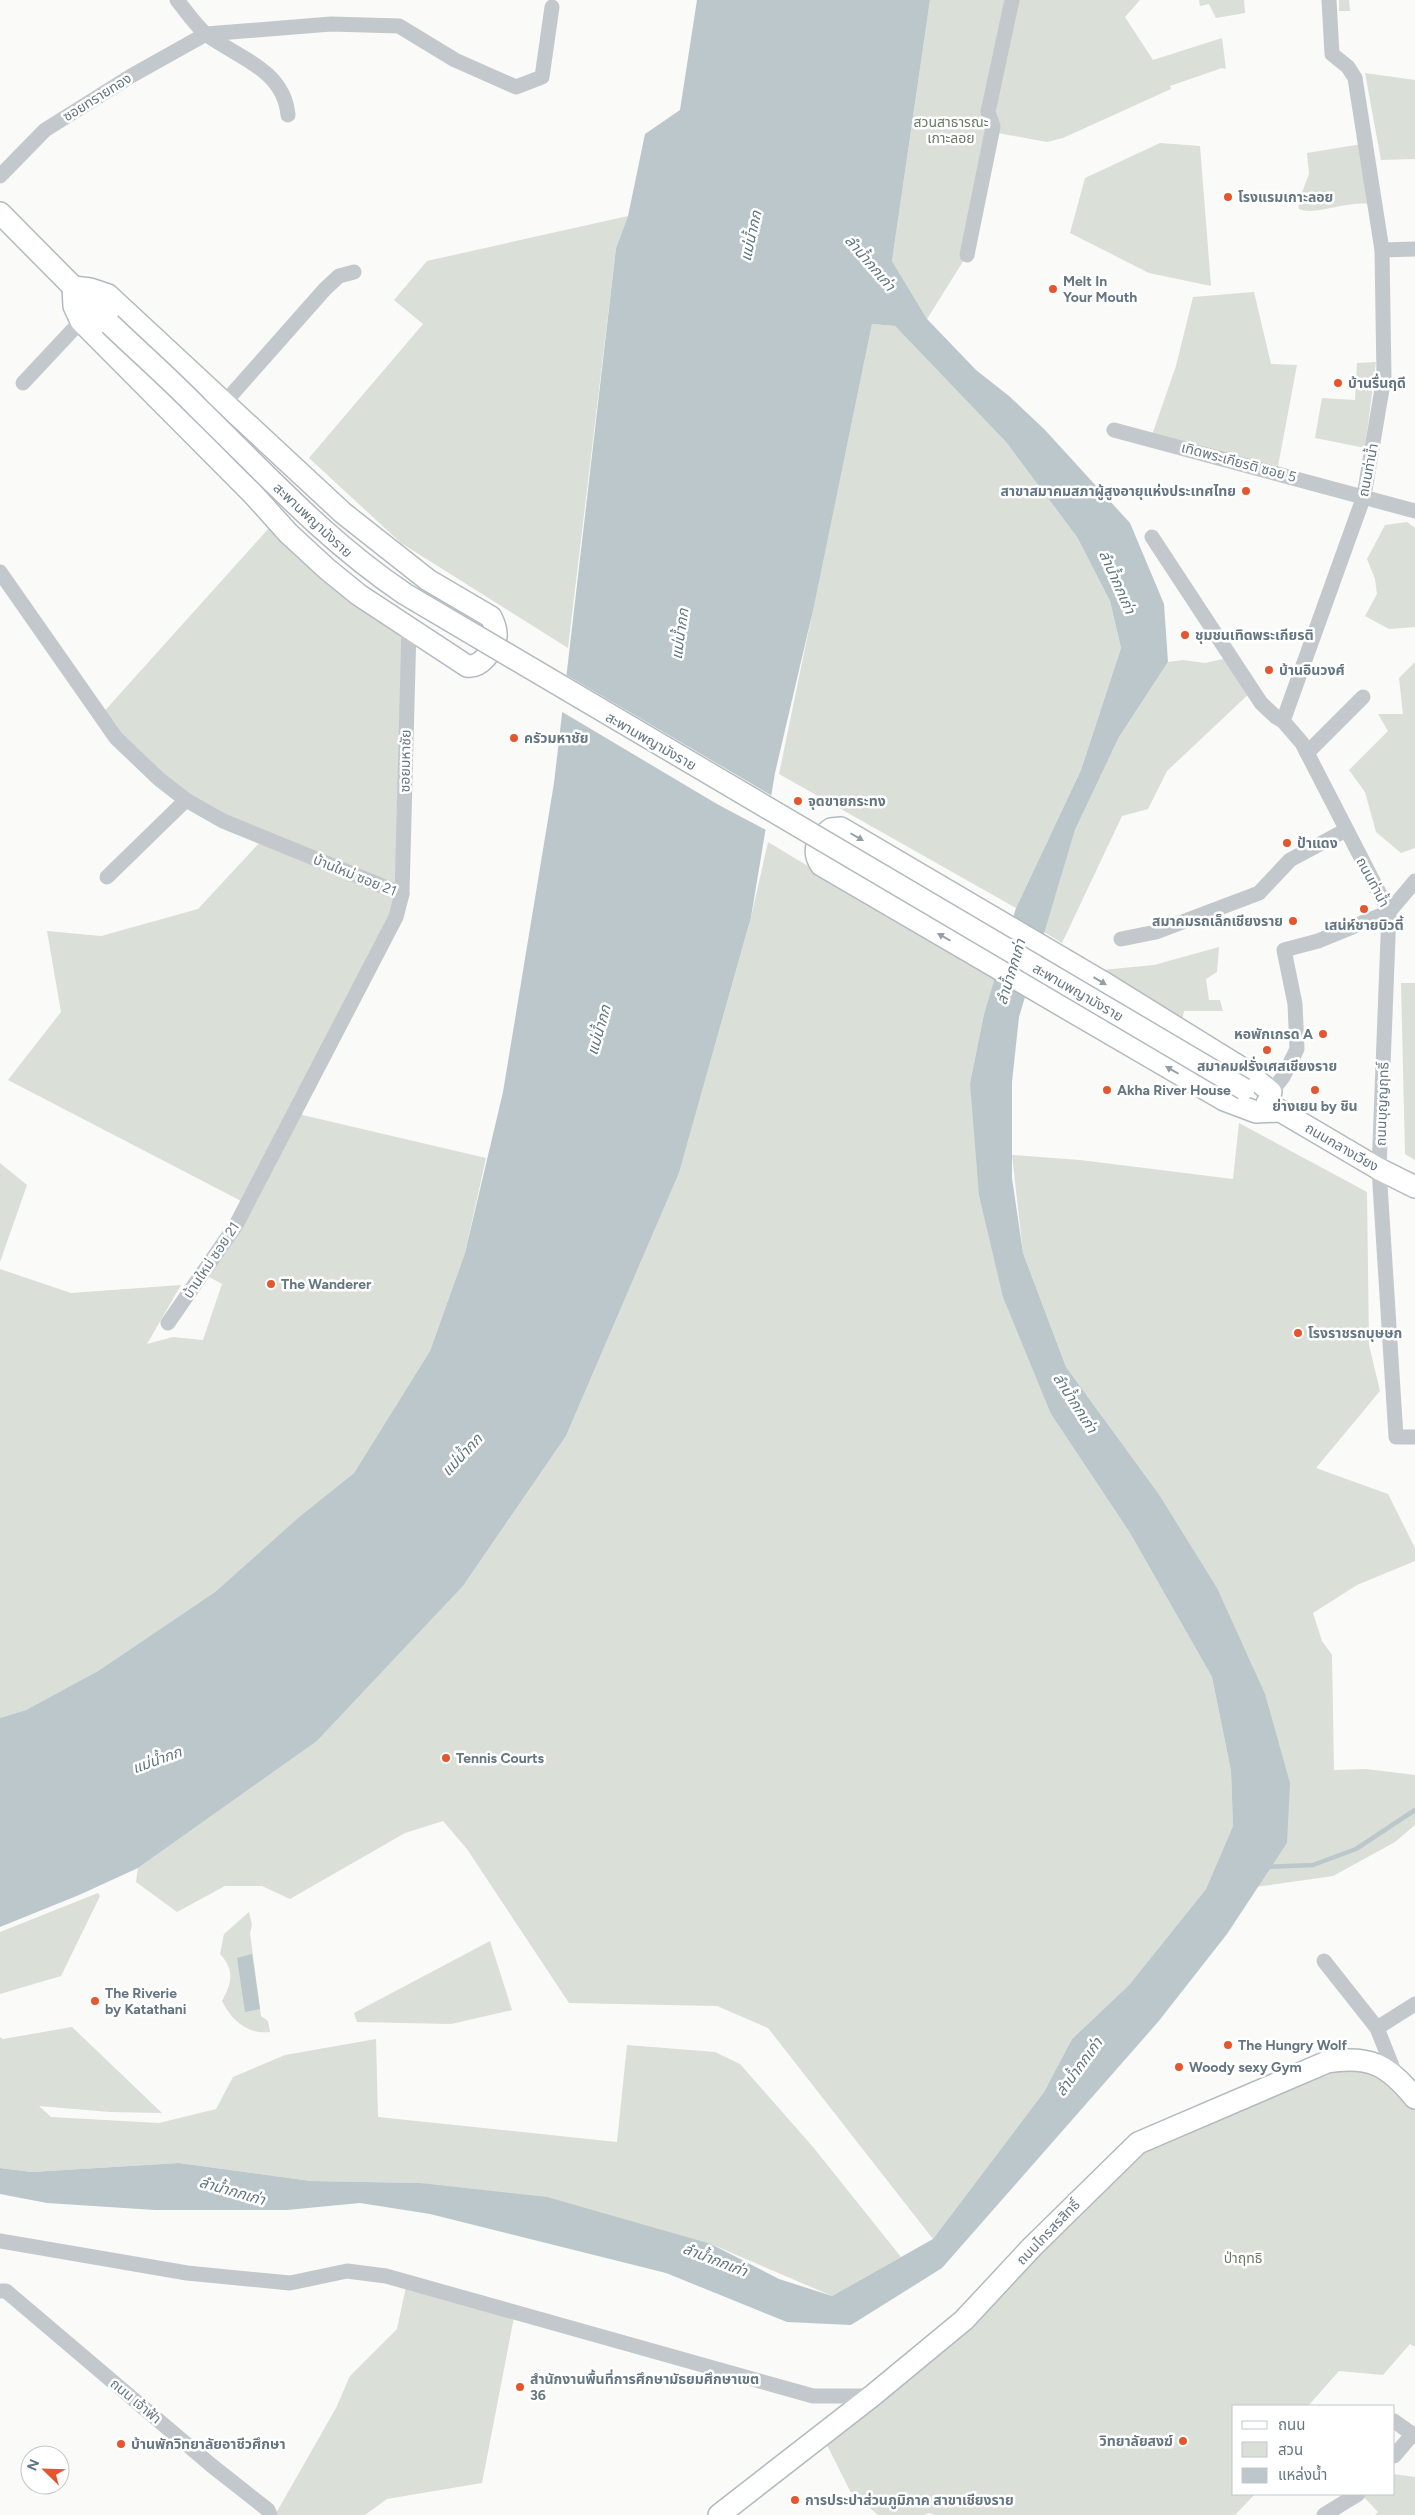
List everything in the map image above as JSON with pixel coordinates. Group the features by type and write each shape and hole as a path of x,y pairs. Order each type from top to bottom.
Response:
{"main road":[{"name":"สะพานพญามังราย","path":"0,213 110,324 198,407 322,531 372,572 405,594 1244,1089"},
{"path":"73,287 90,289 108,295 225,402 316,489 393,554 428,580 491,618 495,626 496,637 482,663 475,667 467,666 359,595 288,533 253,494 81,321 74,306 73,287"},
{"path":"831,828 841,828 1048,950 1243,1069 1276,1101 1256,1112 1224,1100 821,865 816,854 818,841 831,828"},
{"name":"ถนนกลางเวียง","path":"1244,1089 1276,1101 1379,1169 1415,1187"},
{"name":"ถนนไกรสรสิทธิ์","path":"719,2515 872,2396 964,2320 1032,2247 1138,2143 1327,2062 1350,2058 1370,2062 1396,2076 1415,2098"}],"street":[{"path":"177,0 206,34 265,70 278,84 287,104 288,115"},
{"path":"966,255 992,132 993,126 988,112 1012,0"},
{"name":"ถนนท่าน้ำ","path":"1329,0 1332,54 1348,67 1355,78 1382,250 1384,377 1364,496 1284,721 1293,730 1306,753 1389,912"},
{"path":"206,34 331,24 399,26 455,60 516,88 542,77 552,7"},
{"name":"ซอยทรายทอง","path":"0,176 45,130 131,76 206,34"},
{"path":"1382,250 1415,249"},
{"path":"225,402 325,289 339,276 354,272"},
{"path":"23,383 81,321"},
{"name":"เทิดพระเกียรติ ซอย 5","path":"1114,430 1415,511"},
{"path":"1152,537 1260,703 1276,718 1284,721"},
{"name":"บ้านใหม่ ซอย 21","path":"0,572 116,738 159,779 186,800 223,821 402,894 396,917 236,1225 168,1323"},
{"name":"ซอยมหาชัย","path":"402,894 409,628"},
{"path":"1306,753 1363,698"},
{"path":"107,877 186,800"},
{"path":"1120,939 1156,932 1259,894 1290,860 1346,830"},
{"path":"1276,1101 1283,1077 1297,1049 1295,1004 1284,950 1318,941 1389,912 1415,881"},
{"name":"ถนนบุญญฤทธิ์","path":"1389,912 1379,1169 1396,1437 1415,1436"},
{"path":"1324,1961 1377,2028 1396,2076"},
{"path":"1377,2028 1415,2004"},
{"path":"0,2241 187,2273 290,2283 346,2271 386,2276 813,2396 872,2396"},
{"name":"ถนน เจ้าฟ้า","path":"0,2291 6,2291 210,2465 268,2510 270,2515"},
{"path":"1395,2422 1414,2436 1395,2455"},
{"path":"1324,2515 1356,2495"}],"green space":[{"name":"สวนสาธารณะ เกาะลอย","path":"930,0 1140,0 1125,17 1153,60 1222,38 1226,69 1222,68 1170,86 1171,89 1063,138 1047,142 992,132 967,255 927,319 892,261"},
{"path":"1199,0 1244,0 1245,13 1216,18 1209,4 1200,6"},
{"path":"1339,0 1349,0 1350,11 1339,11"},
{"path":"1365,73 1415,80 1415,159 1381,160"},
{"path":"1160,143 1200,146 1211,286 1149,273 1070,233 1085,178"},
{"path":"1362,144 1368,204 1313,211 1299,209 1298,203 1309,174 1307,153"},
{"path":"628,216 616,248 568,648 401,543 309,458 423,324 394,300 427,261"},
{"path":"1254,292 1271,364 1297,365 1278,466 1152,435 1176,366 1193,297"},
{"path":"872,324 895,326 1006,442 1077,537 1110,601 1121,648 1081,770 1016,908 779,774"},
{"path":"1376,362 1365,448 1315,438 1322,398 1355,400 1357,363"},
{"path":"1407,522 1415,528 1415,627 1389,629 1365,616 1377,594 1375,579 1367,559 1385,525"},
{"path":"270,527 409,628 402,894 245,1203 8,1080 61,1012 47,931 101,936 198,909 264,838 159,779 100,716"},
{"path":"1232,657 1252,691 1167,771 1148,809 1122,816 1062,943 1044,932 1075,830 1119,737 1168,662 1183,660 1205,663"},
{"path":"1415,662 1415,848 1401,853 1376,832 1365,792 1349,770 1388,731 1378,714 1403,714 1399,678"},
{"path":"768,842 995,979 984,1014 970,1083 1051,1414 1130,1533 1212,1677 1231,1771 1233,1826 1206,1889 1129,1985 1072,2039 1044,2092 933,2239 768,2028 717,2006 569,2003 467,1849 443,1821 405,1833 290,1899 262,1886 225,1886 177,1912 136,1882 138,1868 317,1741 463,1586 566,1436 679,1173 751,917"},
{"path":"1219,947 1217,972 1206,979 1209,1000 1220,1000 1223,1011 1184,1011 1182,1021 1102,970 1154,965"},
{"path":"1401,983 1415,983 1415,1160 1405,1154"},
{"path":"294,1113 486,1158 465,1253 430,1351 354,1473 299,1517 215,1592 98,1671 26,1710 0,1718 0,1269 71,1293 181,1285 147,1344 173,1337 203,1340 222,1284 202,1273"},
{"path":"1239,1123 1367,1192 1369,1345 1380,1391 1316,1468 1388,1494 1415,1548 1415,1561 1357,1585 1313,1613 1322,1641 1332,1655 1334,1770 1366,1769 1415,1775 1415,1825 1395,1842 1333,1876 1256,1887 1287,1843 1158,1493 1066,1367 1023,1253 1012,1155 1080,1160 1233,1179"},
{"path":"0,1163 27,1185 0,1262"},
{"path":"98,1893 100,1896 61,1976 0,1994 0,1932"},
{"path":"249,1912 261,2016 268,2021 270,2032 254,2031 247,2028 235,2020 222,2001 230,1982 230,1971 220,1954 224,1934"},
{"path":"490,1941 512,2010 451,2024 357,2022 354,2013"},
{"path":"72,2027 162,2113 110,2112 39,2106 51,2117 159,2123 216,2109 233,2077 285,2055 376,2039 378,2117 617,2142 627,2045 715,2052 740,2064 813,2147 901,2257 832,2296 711,2244 420,2183 311,2181 179,2163 32,2172 0,2168 0,2037 3,2039"},
{"name":"ป่าฤทธิ","path":"1351,2058 1415,2098 1415,2347 1410,2344 1383,2375 1339,2371 1309,2405 1232,2405 1232,2495 1254,2495 1235,2515 935,2515 929,2513 924,2515 878,2515 850,2491 822,2435 964,2320 1138,2143"},
{"path":"407,2282 515,2312 482,2483 387,2499 365,2515 275,2515 336,2408 350,2376 397,2329"},
{"path":"1395,2474 1415,2477 1415,2515 1375,2515 1378,2512 1364,2497 1366,2495 1395,2495"}],"water":[{"name":"แม่น้ำกก","path":"697,0 930,0 892,261 927,319 976,370 1009,396 1045,430 1130,523 1164,604 1168,662 1119,737 1075,830 1019,1017 1012,1082 1012,1178 1023,1253 1066,1367 1158,1493 1217,1588 1265,1694 1290,1783 1287,1843 1227,1934 1158,2022 942,2268 851,2325 787,2322 666,2273 430,2214 360,2203 287,2210 155,2210 47,2203 0,2194 0,2168 32,2172 179,2163 311,2181 420,2183 547,2197 711,2244 779,2279 832,2296 933,2239 1044,2092 1072,2039 1129,1985 1206,1889 1233,1826 1231,1771 1212,1677 1130,1533 1051,1414 1003,1297 979,1195 970,1083 984,1014 1016,908 1081,770 1121,648 1110,601 1077,537 1006,442 895,326 872,324 814,606 775,773 751,917 679,1173 566,1436 463,1586 317,1741 138,1868 79,1895 0,1927 0,1718 26,1710 98,1671 215,1592 299,1517 354,1473 430,1351 465,1253 503,1092 554,783 616,248 628,216 645,134 680,110"},
{"path":"252,1954 260,2009 245,2012 237,1958"}],"pier":[{"path":"563,673 774,797 768,831 717,804 559,710"}],"waterway":[{"name":"ลำน้ำกกเก่า","path":"1265,1867 1313,1865 1356,1849 1415,1810"}],"place":[{"name":"โรงแรมเกาะลอย","path":"1228,197"},
{"name":"Melt In Your Mouth","path":"1053,289"},
{"name":"บ้านรื่นฤดี","path":"1338,383"},
{"name":"สาขาสมาคมสภาผู้สูงอายุแห่งประเทศไทย","path":"1246,491"},
{"name":"ชุมชนเทิดพระเกียรติ","path":"1185,635"},
{"name":"บ้านอินวงศ์","path":"1269,670"},
{"name":"ครัวมหาชัย","path":"514,738"},
{"name":"จุดขายกระทง","path":"798,801"},
{"name":"ป้าแดง","path":"1287,843"},
{"name":"เสน่ห์ชายบิวตี้","path":"1364,909"},
{"name":"สมาคมรถเล็กเชียงราย","path":"1293,921"},
{"name":"หอพักเกรด A","path":"1323,1034"},
{"name":"สมาคมฝรั่งเศสเชียงราย","path":"1267,1050"},
{"name":"Akha River House","path":"1107,1090"},
{"name":"ย่างเยน by ชิน","path":"1315,1090"},
{"name":"The Wanderer","path":"271,1284"},
{"name":"โรงราชรถบุษษก","path":"1298,1333"},
{"name":"Tennis Courts","path":"446,1758"},
{"name":"The Riverie by Katathani","path":"95,2001"},
{"name":"The Hungry Wolf","path":"1228,2045"},
{"name":"Woody sexy Gym","path":"1179,2067"},
{"name":"สำนักงานพื้นที่การศึกษามัธยมศึกษาเขต 36","path":"520,2387"},
{"name":"วิทยาลัยสงฆ์","path":"1183,2441"},
{"name":"บ้านพักวิทยาลัยอาชีวศึกษา","path":"121,2444"},
{"name":"การประปาส่วนภูมิภาค สาขาเชียงราย","path":"795,2500"}]}
